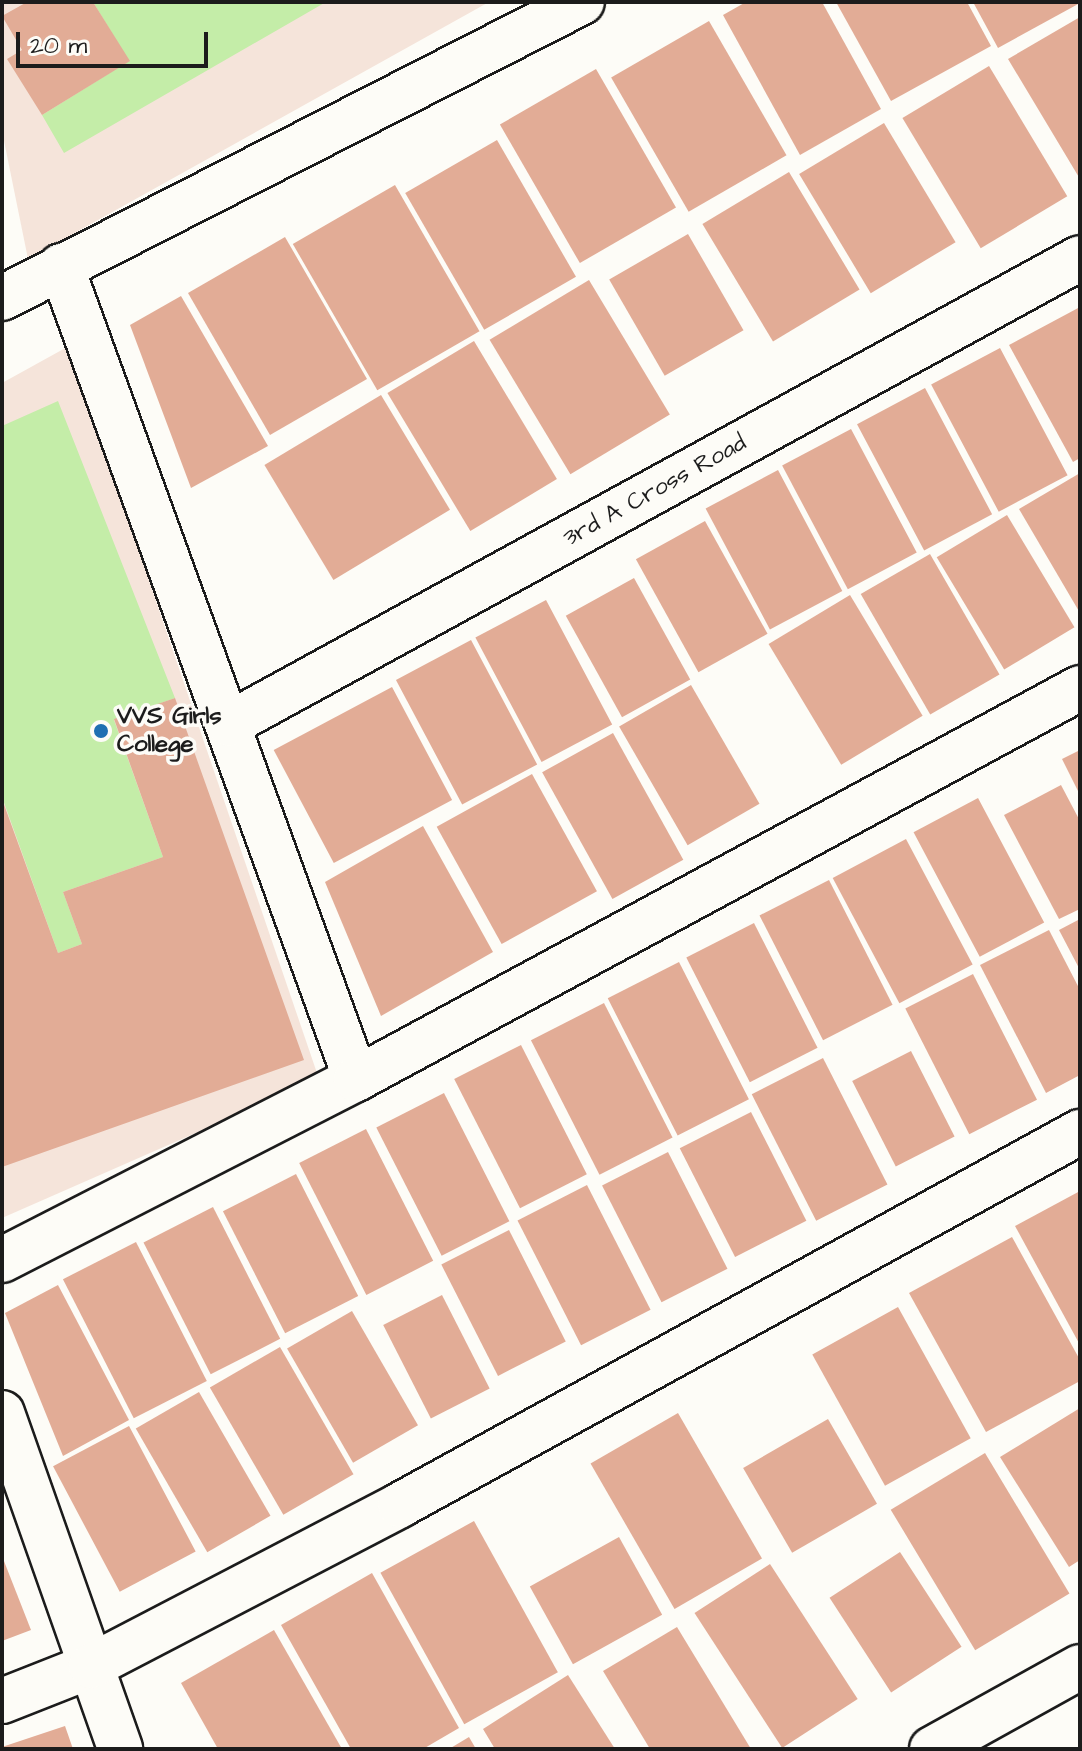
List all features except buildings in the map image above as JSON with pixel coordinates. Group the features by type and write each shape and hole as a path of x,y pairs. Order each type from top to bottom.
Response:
{"street":[{"path":"2,298 582,2"},
{"name":"3rd A Cross Road","path":"229,724 1080,258"},
{"path":"61,266 356,1079"},
{"path":"2,1260 356,1079 1080,688"},
{"path":"2,1701 91,1666 400,1505 1080,1132"},
{"path":"2,1413 120,1749"},
{"path":"932,1749 1080,1667"}],"shaded area":[{"path":"2,2 489,2 28,259 2,131"},
{"name":"VVS Girls College","path":"69,346 319,1079 2,1218 2,383"}],"green space":[{"path":"93,2 326,2 64,153 42,115 129,61"},
{"path":"58,401 175,698 114,720 163,857 63,892 82,944 58,953 2,797 2,426"}],"place":[{"name":"VVS Girls College","path":"101,731"}]}
